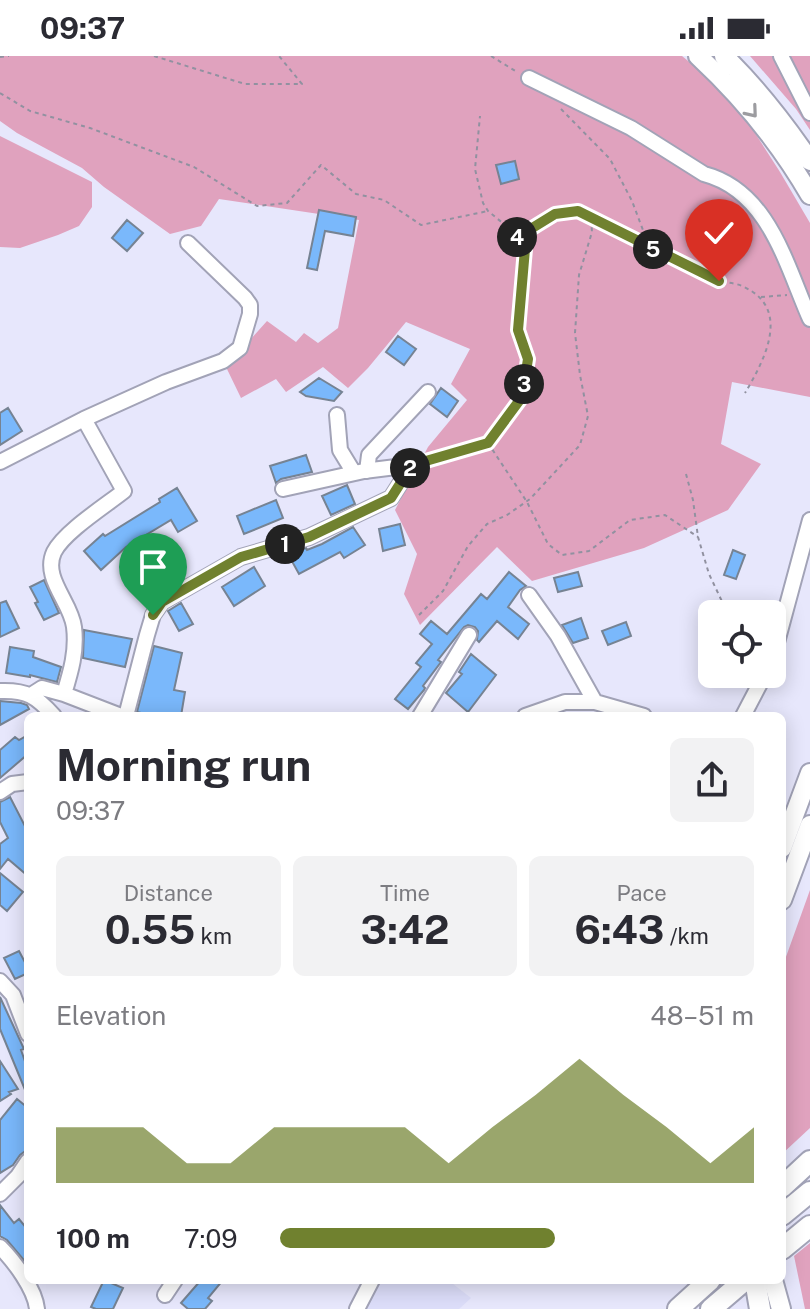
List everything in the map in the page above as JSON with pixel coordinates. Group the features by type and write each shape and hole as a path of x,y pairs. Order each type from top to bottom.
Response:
{"highway":[{"path":"786,1183 810,1161"},
{"path":"786,1212 810,1192"},
{"path":"786,1246 810,1226"},
{"path":"678,1309 706,1284"},
{"path":"711,1309 740,1284"},
{"path":"757,1284 762,1309"}],"main road":[{"path":"698,56 738,95 771,135 810,195"},
{"path":"724,56 751,83 810,161"},
{"path":"786,837 810,773"},
{"path":"786,889 810,825"},
{"path":"774,1284 781,1309"}],"street":[{"path":"781,56 810,113"},
{"path":"529,78 631,128 704,174 729,184 747,198 769,225 808,314"},
{"path":"0,462 84,419 166,382 223,361 240,348 250,305 188,243"},
{"path":"360,472 369,455 428,392"},
{"path":"337,415 340,450 360,472"},
{"path":"64,694 76,645 74,623 51,571 54,551 71,532 124,491 84,419"},
{"path":"283,489 360,472 412,465"},
{"path":"125,712 153,615 162,602 241,557 309,537 391,498 412,465"},
{"path":"786,609 810,520"},
{"path":"529,595 558,636 595,702"},
{"path":"422,712 469,635"},
{"path":"31,695 42,688 113,712"},
{"path":"745,712 758,688"},
{"path":"0,691 19,691 31,695 50,712"},
{"path":"536,712 565,702 595,702 630,712"},
{"path":"0,792 12,784 24,782"},
{"path":"0,981 13,995 24,1024"},
{"path":"0,1194 24,1167"},
{"path":"0,1247 24,1280"},
{"path":"26,1284 36,1299 37,1309"},
{"path":"165,1295 172,1284"},
{"path":"357,1309 370,1284"}],"path":[{"path":"0,57 9,56"},
{"path":"154,56 245,84 302,84 279,56"},
{"path":"491,56 529,78"},
{"path":"0,93 30,111 90,128 194,167 257,206 287,203 321,165 356,194 384,200 421,225 488,211"},
{"path":"561,108 610,159 632,201 649,246"},
{"path":"412,465 488,443 522,397 528,359 518,330 525,249 510,229 483,203 475,169 480,116"},
{"path":"516,238 555,214 578,211 719,281 743,286 760,297 768,309 771,323 767,350 745,393"},
{"path":"419,615 443,591 468,546 487,524 527,502 580,445 588,416 575,333 579,275 592,232 591,218"},
{"path":"760,297 790,295 808,314"},
{"path":"488,443 527,502 548,544 562,555 589,551 630,520 665,515 698,537"},
{"path":"686,474 698,537 709,574 721,600"}],"shaded area":[{"path":"0,56 682,56 744,116 810,223 810,397 732,382 721,444 761,464 728,510 644,548 532,581 497,547 420,625 404,594 417,554 395,510 428,447 467,400 451,384 470,349 406,322 348,388 323,367 286,392 276,379 241,398 226,367 267,321 296,342 304,333 318,343 338,328 359,220 219,199 201,226 170,234 82,168 0,121"},
{"path":"750,56 810,56 810,130 796,109"},
{"path":"0,136 92,182 92,207 79,226 20,248 0,247"},
{"path":"810,890 810,1128 786,1150 786,957"},
{"path":"810,1243 810,1309 805,1309 794,1256"},
{"path":"370,1284 453,1284 471,1298 459,1309 361,1309"}],"building":[{"path":"515,161 519,179 501,184 496,165"},
{"path":"319,210 356,217 353,236 325,231 317,270 307,268"},
{"path":"127,220 143,233 127,251 112,238"},
{"path":"398,336 416,349 404,365 386,352"},
{"path":"319,378 342,392 334,401 300,392"},
{"path":"441,388 458,401 447,417 430,404"},
{"path":"8,408 22,431 0,445 0,413"},
{"path":"306,455 312,472 276,483 270,466"},
{"path":"347,485 355,504 331,515 322,496"},
{"path":"177,488 197,521 178,532 171,520 126,547 101,570 84,551 103,534 105,536 160,502 159,499"},
{"path":"276,500 283,518 244,534 237,516"},
{"path":"400,524 405,545 383,551 379,529"},
{"path":"353,527 365,545 344,558 340,552 299,574 288,554 322,544"},
{"path":"733,550 745,555 736,579 724,575"},
{"path":"254,567 265,586 234,606 222,587"},
{"path":"509,572 526,586 508,607 529,624 518,639 497,621 479,642 478,631 468,625 438,660 441,662 423,686 424,690 408,709 395,699 421,667 416,663 432,644 420,634 431,621 447,634 481,594 487,599"},
{"path":"578,572 582,586 558,592 554,578"},
{"path":"44,580 59,613 44,620 30,587"},
{"path":"6,601 19,628 0,637 0,603"},
{"path":"181,603 193,624 179,631 168,611"},
{"path":"581,618 588,638 573,643 562,625"},
{"path":"626,622 631,636 608,645 602,631"},
{"path":"84,630 132,639 125,667 83,658"},
{"path":"154,646 182,653 174,690 185,692 182,712 137,712"},
{"path":"10,647 34,651 33,657 61,667 57,682 6,673"},
{"path":"471,654 496,675 468,712 446,693 462,674 459,672"},
{"path":"0,701 21,703 29,709 0,725"},
{"path":"15,737 19,740 24,737 24,757 0,778 0,750"},
{"path":"10,797 24,824 24,873 8,859 0,869 0,844 8,838 0,822 0,802"},
{"path":"0,873 23,892 7,911 0,905"},
{"path":"19,951 24,960 24,975 15,979 4,958"},
{"path":"0,997 24,1049 21,1050 24,1087 0,1029"},
{"path":"0,1061 18,1089 9,1092 11,1094 0,1101"},
{"path":"17,1099 24,1105 24,1152 13,1165 0,1173 0,1120"},
{"path":"0,1205 14,1223 19,1219 24,1225 24,1260 7,1240 0,1236"},
{"path":"102,1284 123,1288 113,1309 91,1307"},
{"path":"198,1284 220,1284 208,1298 212,1301 205,1309 188,1309 181,1303"}],"route":[{"path":"153,615 162,602 241,557 309,537 391,498 412,465 488,443 522,397 528,359 518,330 525,249 516,238 555,214 578,211 719,281"}]}
